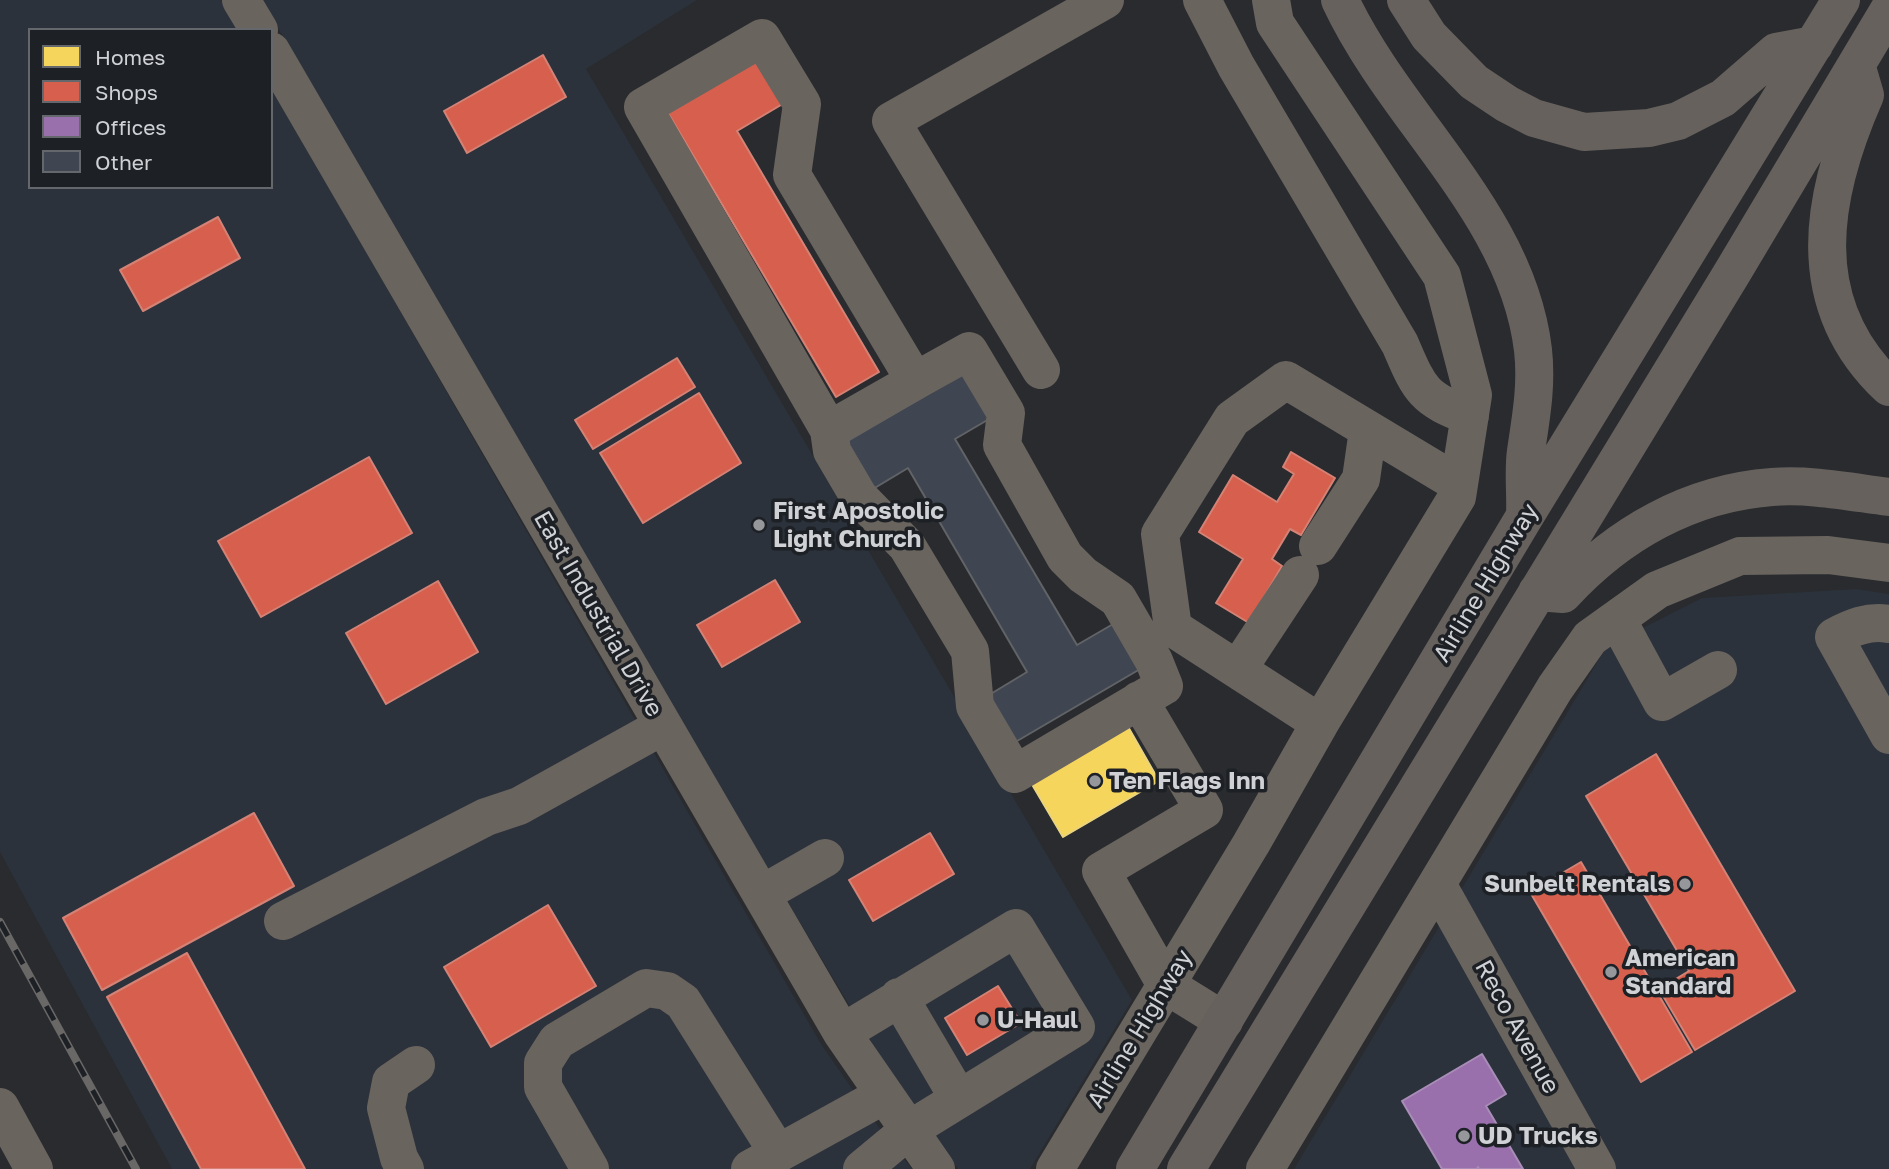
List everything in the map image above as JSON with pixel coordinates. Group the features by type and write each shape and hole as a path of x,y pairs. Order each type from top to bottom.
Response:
{"highway":[{"path":"1340,0 1367,48 1497,239 1519,291 1532,341 1535,382 1533,417 1526,453 1525,516"},
{"path":"1406,0 1429,36 1474,82 1534,118 1584,132 1649,128 1678,121 1723,98 1776,52 1814,45"},
{"name":"Airline Highway","path":"1135,1169 1525,516 1841,0"},
{"name":"Airline Highway","path":"1186,1169 1732,273 1889,9"},
{"path":"1856,64 1865,95 1844,146 1832,187 1826,246 1830,282 1850,336 1864,359 1889,387"},
{"path":"1536,592 1563,594 1611,548 1643,527 1705,500 1772,487 1827,488 1889,497"}],"street":[{"path":"241,0 258,28"},
{"path":"1041,370 891,121 1105,0"},
{"path":"1202,0 1236,66 1400,344 1416,383 1441,406 1470,416"},
{"name":"Airline Highway","path":"1055,1169 1457,497 1473,395 1442,276 1275,23 1271,0"},
{"path":"830,430 969,351 1006,413 1002,445 1065,557 1083,575 1118,599 1154,661 1164,686 1015,774 975,706 970,651 908,546 859,497 832,451 830,430 643,107 762,38 802,104 792,175 915,381"},
{"name":"East Industrial Drive","path":"273,54 842,1033 936,1169"},
{"path":"1320,723 1173,628 1160,534 1232,419 1286,380 1459,484"},
{"path":"1238,669 1361,479 1368,430"},
{"path":"1265,1169 1555,688 1590,638 1657,590 1740,556 1828,555 1889,563"},
{"path":"1617,619 1662,702 1718,670"},
{"path":"1889,624 1878,622 1852,627 1834,636 1889,735"},
{"path":"1139,700 1204,810 1251,844"},
{"path":"283,921 486,817 519,806 663,726"},
{"path":"1204,810 1101,871 1166,985 1224,1021"},
{"path":"762,894 825,858"},
{"name":"Reco Avenue","path":"1437,884 1597,1169"},
{"path":"842,1033 1016,928 1076,1027 1122,1057"},
{"path":"590,1169 543,1087 543,1063 557,1041 646,988 667,991 684,1002 764,1161 884,1095"},
{"path":"899,997 959,1099"},
{"path":"862,1169 909,1130 1076,1027"},
{"path":"405,1169 399,1158 386,1108 391,1082 416,1065"},
{"path":"0,1107 34,1169"}],"shaded area":[{"path":"0,0 221,0 238,28 28,28 28,189 273,189 273,89 821,1044 878,1126 912,1169 172,1169 0,852"},
{"path":"262,0 697,0 586,69 1132,1000 1030,1169 958,1169 907,1102 672,708"},
{"path":"1856,589 1889,594 1889,1169 1294,1169 1607,646 1702,598"}],"building: Homes":[{"name":"Ten Flags Inn","path":"1127,725 1159,781 1063,837 1030,781"}],"building: Shops":[{"path":"543,55 566,97 467,153 444,111"},
{"path":"760,59 786,102 737,131 879,372 836,397 668,113"},
{"path":"218,217 240,258 143,311 120,270"},
{"path":"677,358 695,387 593,449 575,420"},
{"path":"699,393 741,463 643,523 600,453"},
{"path":"1291,452 1335,478 1301,535 1290,529 1272,559 1282,566 1249,623 1216,603 1243,559 1199,532 1233,475 1277,502 1294,474 1283,467"},
{"path":"369,457 412,533 261,617 218,541"},
{"path":"775,580 800,622 722,667 697,625"},
{"path":"438,581 478,652 386,704 346,633"},
{"name":"Sunbelt Rentals","path":"1656,754 1795,991 1695,1050 1659,989 1689,971 1586,796"},
{"path":"254,813 294,886 102,990 63,918"},
{"path":"930,833 954,874 873,921 849,880"},
{"name":"American Standard","path":"1581,862 1692,1052 1641,1082 1530,892"},
{"path":"548,905 596,986 491,1047 444,967"},
{"path":"187,953 305,1169 201,1169 107,997"},
{"name":"U-Haul","path":"998,986 1021,1023 967,1055 945,1018"}],"building: Offices":[{"name":"UD Trucks","path":"1482,1054 1506,1094 1486,1106 1523,1169 1442,1169 1402,1101"}],"building: Other":[{"path":"969,370 996,415 955,439 1077,645 1120,620 1147,665 1012,744 984,698 1027,672 908,468 868,492 841,445"}],"railway":[{"path":"0,922 136,1169"}],"place":[{"name":"First Apostolic Light Church","path":"759,525"},
{"name":"Ten Flags Inn","path":"1095,781"},
{"name":"Sunbelt Rentals","path":"1685,884"},
{"name":"American Standard","path":"1611,972"},
{"name":"U-Haul","path":"983,1020"},
{"name":"UD Trucks","path":"1464,1136"}]}
